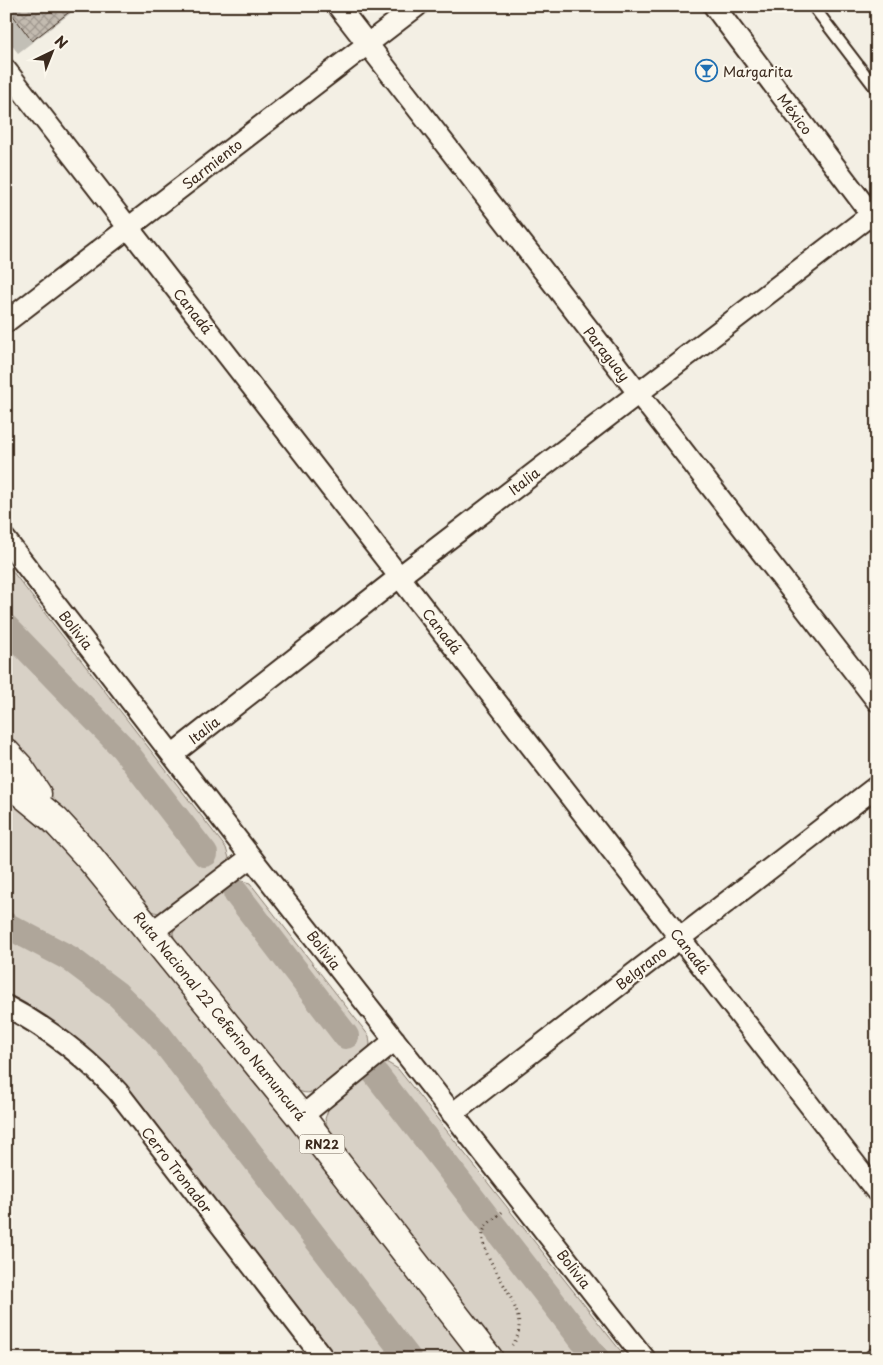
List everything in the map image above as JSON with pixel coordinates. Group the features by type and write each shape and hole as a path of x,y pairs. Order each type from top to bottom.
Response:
{"highway":[{"name":"Ruta Nacional 22 Ceferino Namuncurá","path":"6,753 20,767 55,820"},
{"name":"Ruta Nacional 22 Ceferino Namuncurá","path":"6,780 55,820 90,858 301,1117 500,1353"}],"street":[{"name":"Paraguay","path":"338,6 877,701"},
{"name":"Sarmiento","path":"6,322 417,6"},
{"name":"México","path":"714,6 875,216"},
{"name":"Canadá","path":"6,70 877,1192"},
{"name":"Italia","path":"173,754 399,577 875,216"},
{"name":"Bolivia","path":"6,540 251,857 645,1359"},
{"name":"Belgrano","path":"452,1114 877,786"},
{"path":"152,932 251,857"},
{"name":"Cerro Tronador","path":"6,1006 75,1050 100,1072 118,1092 324,1359"},
{"path":"301,1117 395,1040"}],"lane":[{"path":"813,6 877,90"}],"path":[{"path":"497,1217 485,1228 482,1240 493,1266 515,1307 519,1326 516,1340 500,1353"}],"shaded area":[{"path":"6,563 226,848 229,858 227,865 161,914 152,911 141,903 44,795 6,743"},
{"path":"6,797 79,863 292,1127 471,1359 334,1359 119,1082 25,1007 6,996"},
{"path":"238,880 250,883 369,1036 370,1044 368,1051 314,1092 304,1093 291,1087 175,942 173,933 175,927 232,882"},
{"path":"386,1062 398,1069 627,1359 506,1359 328,1128 325,1119 330,1104 378,1064"}],"building":[{"path":"6,6 77,6 32,41"}],"waterway":[{"path":"6,627 123,748 205,854"},
{"path":"236,893 346,1036"},
{"path":"6,925 69,958 117,994 158,1034 409,1359"},
{"path":"375,1073 597,1359"}],"place":[{"name":"Margarita","path":"707,71"}]}
